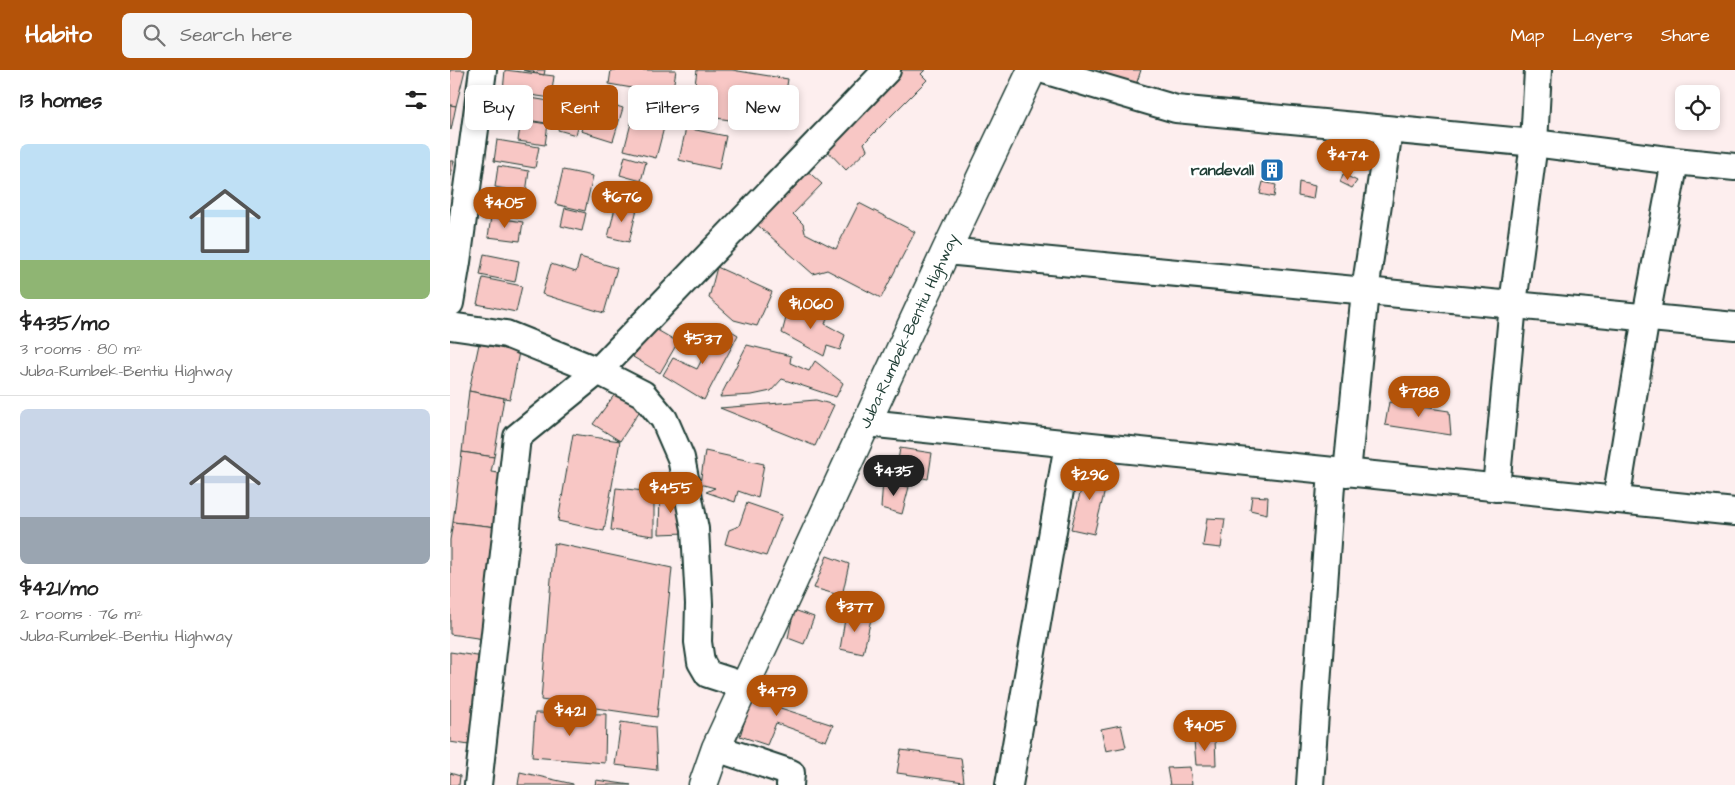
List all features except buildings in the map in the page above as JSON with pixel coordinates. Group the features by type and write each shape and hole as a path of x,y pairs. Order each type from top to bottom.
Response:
{"main road":[{"name":"Juba-Rumbek-Bentiu Highway","path":"703,785 716,748 1032,70"}],"street":[{"path":"450,303 454,262 483,70"},
{"path":"478,785 517,437 598,371 887,70"},
{"path":"1044,70 1176,109 1534,143 1675,161 1735,166"},
{"path":"1496,488 1513,304 1534,143 1538,70"},
{"path":"1310,785 1340,472 1389,130"},
{"path":"1616,500 1646,317 1675,161"},
{"path":"946,251 1735,326"},
{"path":"450,326 506,334 598,371 643,394 664,418 681,458 695,529 698,642 701,662 708,674 745,686"},
{"path":"867,424 1735,512"},
{"path":"1009,785 1068,444"},
{"path":"716,748 791,772 790,785"}],"place":[{"name":"randevall","path":"1272,170"}]}
